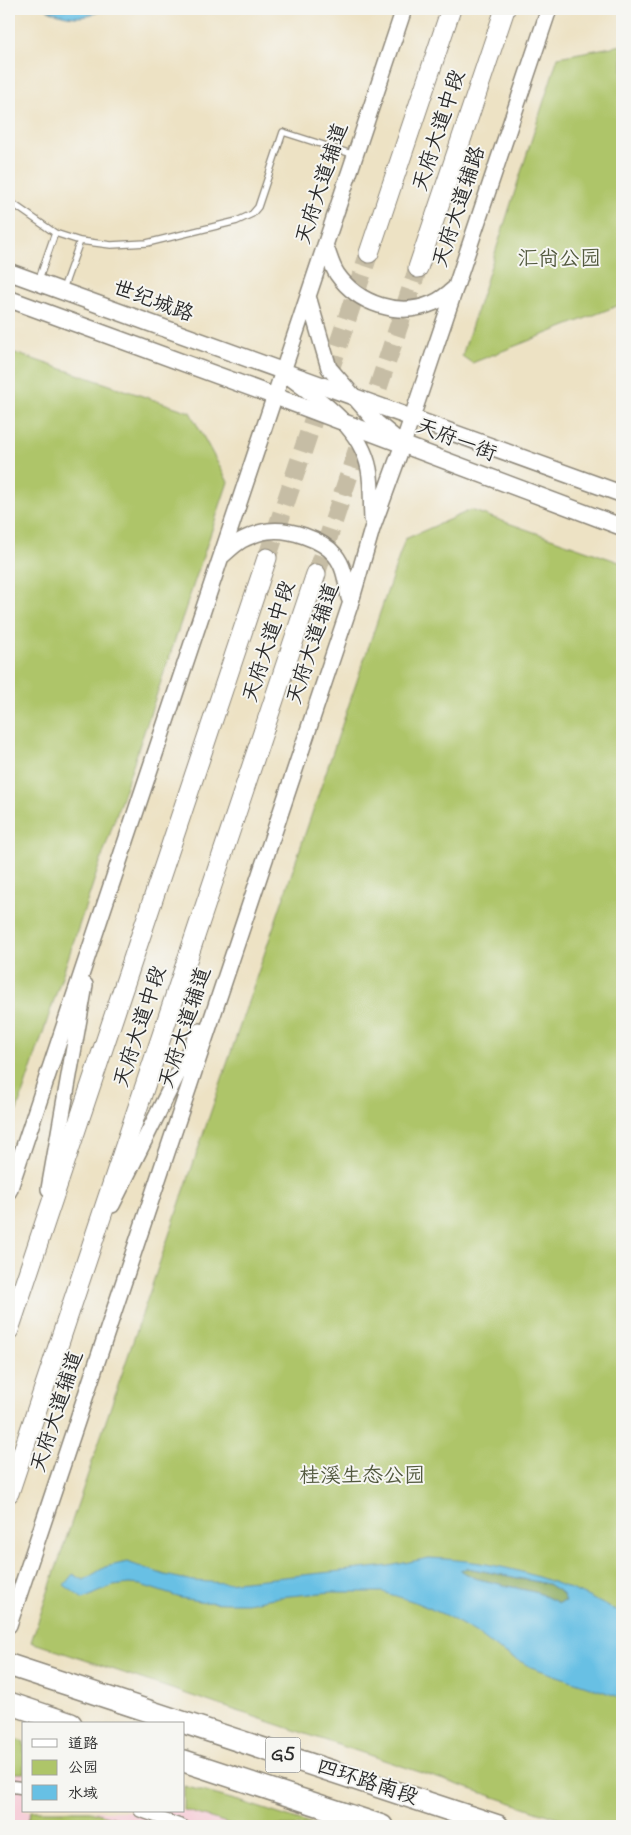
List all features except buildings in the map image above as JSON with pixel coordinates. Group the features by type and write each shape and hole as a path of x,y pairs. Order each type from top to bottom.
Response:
{"highway":[{"name":"四环路南段","path":"9,1665 181,1722"},
{"path":"9,1703 64,1722"},
{"name":"四环路南段","path":"185,1723 498,1826"},
{"name":"四环路南段","path":"185,1761 382,1826"}],"main road":[{"name":"天府大道中段","path":"369,253 451,9"},
{"name":"天府大道中段","path":"418,268 505,9"},
{"name":"世纪城路","path":"9,272 282,372"},
{"path":"9,299 274,396"},
{"name":"天府一街","path":"282,372 622,494"},
{"name":"天府一街","path":"274,396 622,527"},
{"name":"天府大道中段","path":"9,1330 267,558"},
{"name":"天府大道中段","path":"9,1493 316,574"}],"street":[{"name":"天府大道辅道","path":"274,396 404,9"},
{"name":"天府大道辅路","path":"403,444 549,9"},
{"path":"325,245 336,272 346,284 360,296 379,305 397,310 417,309 435,303 456,288"},
{"path":"308,296 329,368 376,422 403,444"},
{"path":"282,372 311,393 345,422 363,450 369,469 372,530"},
{"path":"9,1191 274,396"},
{"name":"天府大道辅道","path":"9,1624 350,605 372,530 403,444"},
{"path":"220,558 240,540 269,530 295,533 318,541 335,554 345,574 350,605"},
{"path":"42,1230 94,934"},
{"path":"91,1247 224,981"},
{"path":"9,1786 22,1788"},
{"path":"143,1812 183,1826"}],"lane":[{"path":"9,200 55,233 80,242 111,245 147,243 237,221 252,214 258,207 283,132 355,155"},
{"path":"38,282 55,233"},
{"path":"63,291 80,242"}],"shaded area":[{"path":"9,1737 22,1741 22,1812 185,1812 185,1786 316,1826 9,1826"}],"green space":[{"name":"汇尚公园","path":"622,45 622,304 472,363 462,356 558,57"},
{"path":"9,351 190,412 228,482 9,1134"},
{"name":"桂溪生态公园","path":"471,510 622,563 622,1826 581,1826 31,1642 405,539"},
{"path":"468,1568 548,1584 562,1593 566,1601 559,1603 538,1593 474,1578 460,1570"},
{"path":"9,1737 22,1741 22,1773 9,1773"},
{"path":"185,1786 316,1826 237,1826 185,1810"},
{"path":"31,1812 94,1812 146,1826 26,1826"}],"water":[{"path":"46,9 103,9 82,17 75,17"},
{"path":"429,1558 481,1563 529,1574 552,1582 622,1614 622,1698 531,1667 497,1649 475,1632 445,1615 412,1601 383,1592 331,1592 279,1597 247,1603 224,1603 181,1598 141,1585 129,1584 113,1586 83,1599 64,1585 73,1574 84,1580 105,1567 127,1562 165,1575 193,1581 226,1583 389,1566","holes":["468,1568 548,1584 562,1593 566,1601 559,1603 538,1593 474,1578 460,1570"]}],"tunnel":[{"path":"267,558 369,253"},
{"path":"316,574 418,268"}]}
